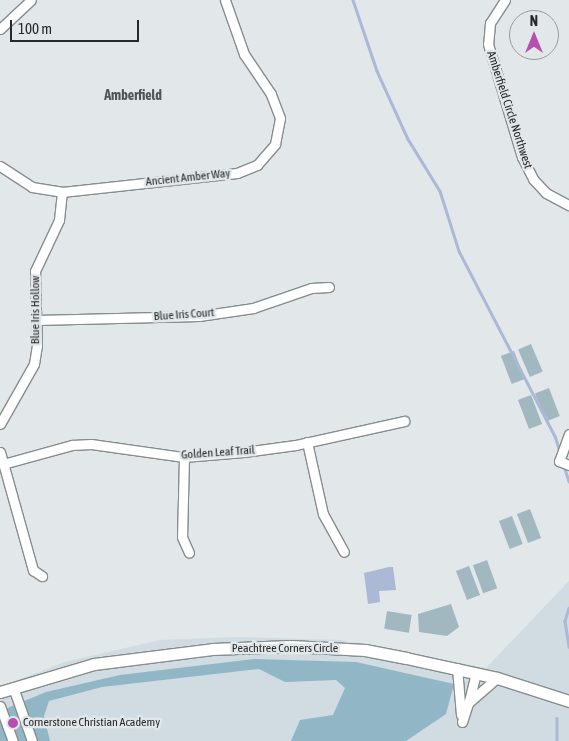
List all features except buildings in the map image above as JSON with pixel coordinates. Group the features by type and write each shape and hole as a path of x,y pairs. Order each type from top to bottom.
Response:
{"street":[{"path":"0,29 31,0"},
{"name":"Ancient Amber Way","path":"0,166 32,187 62,192 237,172 257,165 267,155 278,131 277,107 244,54 225,0"},
{"name":"Amberfield Circle Northwest","path":"505,0 490,23 488,44 520,148 533,179 546,193 569,205"},
{"name":"Blue Iris Hollow","path":"0,424 34,364 36,271 58,220 62,192"},
{"name":"Blue Iris Court","path":"36,320 199,316 253,308 311,288 329,287"},
{"name":"Golden Leaf Trail","path":"3,464 72,445 91,444 184,457 244,452 308,442 404,421"},
{"path":"569,434 559,461 569,465"},
{"path":"308,442 323,514 344,552"},
{"path":"0,452 33,570 42,576"},
{"path":"184,457 182,537 189,553"},
{"name":"Peachtree Corners Circle","path":"0,692 94,664 212,649 291,646 365,650 457,668 497,678 569,701"},
{"path":"457,668 462,722 476,673"},
{"path":"468,703 497,678"},
{"path":"13,687 32,741"},
{"path":"0,706 4,723 13,741"}],"shaded area":[{"path":"531,344 543,372 530,377 518,349"},
{"path":"514,351 525,379 512,384 501,356"},
{"path":"549,388 560,416 546,421 535,393"},
{"path":"531,395 542,424 529,429 518,400"},
{"path":"530,509 541,538 528,543 517,514"},
{"path":"512,516 523,544 510,549 499,521"},
{"path":"487,560 497,588 483,593 473,565"},
{"path":"469,566 480,595 467,600 456,571"},
{"path":"393,567 396,590 379,591 380,602 368,604 364,573"},
{"path":"569,581 569,741 0,741 0,687 65,662 160,640 239,637 340,640 486,668"},
{"path":"451,604 459,627 447,636 419,632 418,614"},
{"path":"387,611 412,615 409,633 384,629"},
{"path":"254,659 356,662 454,684 446,714 406,741 291,741 300,720 333,715 345,688 336,680 285,682 259,669 102,687 49,701 44,716 50,741 0,741 0,711 46,692 120,675"}],"waterway":[{"path":"353,0 377,71 408,139 440,191 459,251 555,436 560,451"},
{"path":"564,466 569,481"},
{"path":"569,608 565,621 569,647"},
{"path":"557,718 557,741"}],"place":[{"name":"Cornerstone Christian Academy","path":"13,723"}],"district":[{"name":"Amberfield","path":"133,95"}]}
